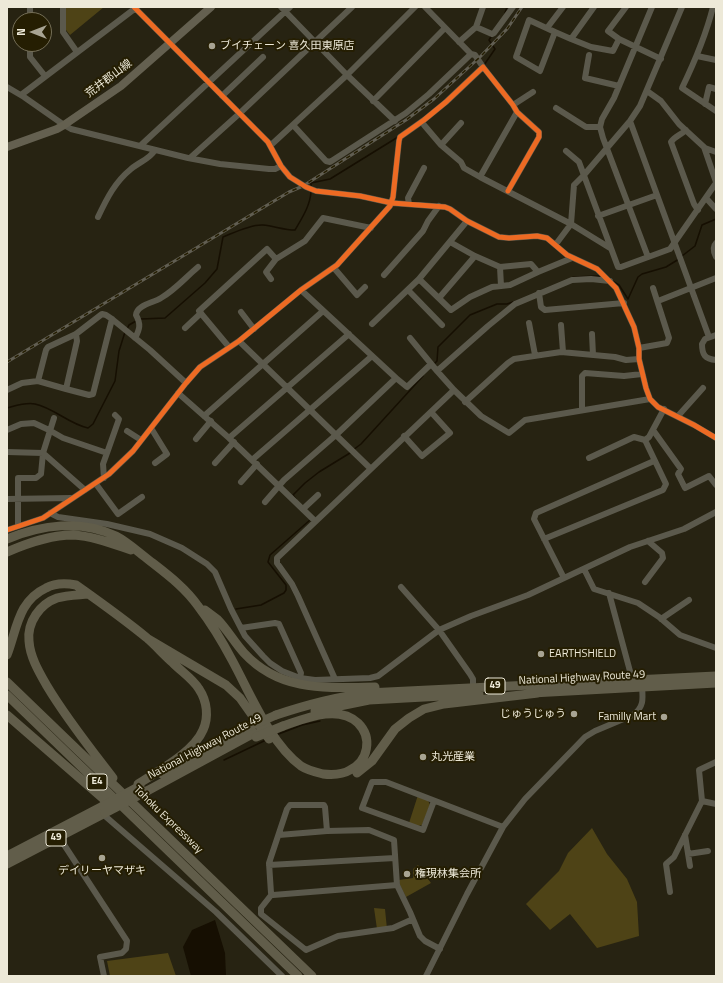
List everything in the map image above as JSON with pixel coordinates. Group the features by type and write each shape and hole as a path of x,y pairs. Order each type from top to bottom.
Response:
{"highway":[{"path":"7,539 44,527 69,526 104,531 118,536 184,587 223,643 274,736 293,759 310,771 328,775 338,774 346,772 360,764 367,750 364,731 355,721 340,715 280,721 254,732"},
{"path":"7,552 43,539 74,535 110,543 140,553"},
{"path":"7,655 18,618 23,607 33,596 41,590 58,584 76,586 109,608 148,639 192,680 204,699 207,711 203,730 196,741 186,751 142,787"},
{"path":"88,594 57,598 44,605 35,616 28,634 30,648 41,675 65,715 136,806"},
{"path":"197,604 217,620 244,653 256,665 279,678 294,684 328,688 381,686 473,687"},
{"path":"148,639 203,670 226,685 240,698 275,748 286,761 296,770 317,779 330,780 346,778 359,772 372,761 395,729 424,709 444,704 538,693"},
{"name":"National Highway Route 49","path":"280,721 320,702 344,696 367,693 716,676"},
{"name":"Tohoku Expressway","path":"7,682 312,976"},
{"name":"National Highway Route 49","path":"280,721 308,712 369,700 483,694 538,693 716,683"},
{"name":"Tohoku Expressway","path":"7,695 298,976"},
{"path":"7,715 186,868"},
{"name":"National Highway Route 49","path":"7,864 104,812 142,787 254,732"},
{"name":"National Highway Route 49","path":"7,854 68,823 104,812 119,797 216,754 254,732"}],"main road":[{"name":"荒井郡山線","path":"7,147 57,129 121,86 211,7"}],"street":[{"path":"63,7 63,32 77,52"},
{"path":"190,158 240,114 352,7"},
{"path":"271,145 347,75 415,7"},
{"path":"425,7 471,54 475,55 514,105 517,112 539,132 539,138 508,191"},
{"path":"460,42 476,27 483,7"},
{"path":"476,27 492,34 494,33 513,7"},
{"path":"547,28 563,7"},
{"path":"571,39 594,7"},
{"path":"626,7 608,31 619,39 661,59"},
{"path":"648,257 600,127 602,119 614,98 652,7"},
{"path":"556,244 571,224 574,185 630,121 640,106 682,7"},
{"path":"713,7 709,24 697,56 682,88 716,111"},
{"path":"21,95 136,8 271,145 281,166 290,177 312,190 360,196 392,203 439,206 450,209 468,221 499,237 509,238 538,236 547,238 556,244 567,255 597,269 616,288 634,327 639,348 639,359 642,374 650,399 658,406 716,438"},
{"path":"140,146 285,8 347,75 395,121"},
{"path":"555,32 540,70 516,57 529,20 591,47 613,51 619,39"},
{"path":"709,24 716,26"},
{"path":"373,101 445,28"},
{"path":"30,52 30,57 45,76"},
{"path":"293,125 326,161 330,162 395,121 429,94 471,54"},
{"path":"588,55 585,78 619,86"},
{"path":"697,56 716,60"},
{"path":"222,96 263,57"},
{"path":"7,530 50,514 104,478 133,451 186,383 203,365 239,341 301,290 334,268 392,203 399,138 446,102 483,67"},
{"path":"7,87 64,125 81,132 190,158 262,169 274,169 281,166"},
{"path":"705,104 709,87 716,88"},
{"path":"514,105 532,92"},
{"path":"647,92 661,101 679,124 704,147 716,152"},
{"path":"556,108 586,127 600,127"},
{"path":"480,177 517,112"},
{"path":"630,121 709,337"},
{"path":"441,145 461,123"},
{"path":"424,125 441,145 461,162 464,168 571,224 610,248"},
{"path":"686,130 674,138 671,142 694,204 698,210"},
{"path":"566,151 579,162 610,248 618,267 621,267 670,249 698,210 716,182 704,147"},
{"path":"98,217 109,194 117,182 131,168 151,156 156,150"},
{"path":"408,204 408,198 424,168"},
{"path":"598,216 657,194"},
{"path":"706,198 716,209"},
{"path":"384,275 423,231 439,206"},
{"path":"271,279 266,272 276,259 305,241 323,218 371,228"},
{"path":"372,324 419,280 468,221"},
{"path":"450,242 475,256 500,267 532,264 537,268 538,272"},
{"path":"716,243 714,246 716,257"},
{"path":"229,347 199,311 267,249 276,259"},
{"path":"439,298 475,256"},
{"path":"419,280 451,310 470,297 492,287 510,285 572,258"},
{"path":"135,338 140,328 140,321 136,315 137,310 162,297 198,267"},
{"path":"500,267 501,286"},
{"path":"334,268 357,295 365,287"},
{"path":"658,301 716,278"},
{"path":"437,371 515,304 572,280 591,279 610,281"},
{"path":"639,348 665,344 669,338 653,288"},
{"path":"301,290 407,387 431,364"},
{"path":"408,290 442,325"},
{"path":"539,293 541,307 545,310 624,303"},
{"path":"204,416 323,311"},
{"path":"241,312 254,329"},
{"path":"38,381 46,350 50,346 76,334 102,314 112,319 150,350 186,383"},
{"path":"185,328 201,314"},
{"path":"7,390 22,383 38,381 89,395 93,394 112,319"},
{"path":"529,323 534,355"},
{"path":"561,325 563,352"},
{"path":"66,389 77,342 76,334"},
{"path":"215,464 231,440 288,387 349,334"},
{"path":"592,334 593,355"},
{"path":"716,335 709,337 702,342 703,353 708,359 716,360"},
{"path":"410,338 465,402 481,416 509,433 525,420 650,399"},
{"path":"239,341 337,434 371,469"},
{"path":"465,402 511,361 534,355 563,352 615,357 626,360 639,359"},
{"path":"241,482 254,462 372,356"},
{"path":"582,410 583,374 624,376 642,374"},
{"path":"265,502 298,468 337,434 396,378"},
{"path":"678,416 703,388"},
{"path":"335,679 298,596 276,560 404,436 454,390"},
{"path":"178,393 211,421 315,521"},
{"path":"645,440 649,437 664,409"},
{"path":"404,436 422,456 450,433 431,412"},
{"path":"104,478 103,464 119,418 115,415"},
{"path":"18,526 18,478 36,478 42,473 42,453 54,418"},
{"path":"196,438 211,421"},
{"path":"7,430 30,422 38,424 63,438 107,453"},
{"path":"151,428 166,454 156,463"},
{"path":"653,430 681,469 678,474 685,488 709,476 716,485"},
{"path":"127,431 141,440"},
{"path":"589,458 634,437 645,440"},
{"path":"544,539 664,490 666,484 645,440"},
{"path":"7,452 42,453 85,490"},
{"path":"564,578 534,519 536,513 654,461"},
{"path":"96,484 118,514 142,497"},
{"path":"303,509 318,495"},
{"path":"7,499 72,498"},
{"path":"50,514 58,518 101,523 150,534 182,548 207,564 215,572 241,628 252,645 270,663 282,671 300,678 315,680 370,678 378,676 439,630 470,616 528,595 630,547 684,529 716,512"},
{"path":"645,582 663,558 662,553 648,541"},
{"path":"584,569 594,589 638,603 646,607 680,635 716,648"},
{"path":"401,587 439,630 473,679 473,687"},
{"path":"426,976 467,894 503,827 525,799 584,737 634,715 639,711 642,702 642,687 631,675 609,593"},
{"path":"661,619 689,600"},
{"path":"241,628 275,623 279,624 301,673 300,678"},
{"path":"670,892 666,864 674,857 702,801 700,770 716,762"},
{"path":"434,801 423,830 362,808 372,782 386,782 503,827"},
{"path":"702,801 716,804"},
{"path":"272,894 269,865 287,809 290,805 324,805 327,832"},
{"path":"104,812 216,912 282,976"},
{"path":"279,835 369,830 394,840 397,886 420,936 425,941 440,949"},
{"path":"685,835 690,866"},
{"path":"59,837 127,941 126,949 122,953 100,957 104,976"},
{"path":"688,854 708,851"},
{"path":"269,865 395,858"},
{"path":"272,894 397,886"},
{"path":"272,894 262,906 261,914 306,950 338,936 393,928 413,919"}],"shaded area":[{"path":"66,7 104,7 70,35 66,30"},
{"path":"418,795 428,800 430,805 422,825 418,826 409,823"},
{"path":"592,828 607,854 627,879 637,902 639,936 597,948 570,914 550,930 526,904 559,871 568,853"},
{"path":"418,865 431,883 406,897 399,880 413,878 413,869"},
{"path":"374,908 385,909 387,929 377,929"},
{"path":"215,920 225,953 226,976 191,976 183,947 192,930"},
{"path":"168,953 176,976 110,976 107,961"}],"waterway":[{"path":"505,13 507,7"},
{"path":"484,65 495,49 489,40 492,35"},
{"path":"311,186 311,183 330,179 398,137"},
{"path":"141,319 165,318 205,283 217,269 223,237 242,229 258,225 295,230 307,207 311,192"},
{"path":"682,256 695,246 702,225 716,219"},
{"path":"614,282 619,285 628,299 638,277 642,274 666,267 679,259"},
{"path":"573,277 601,277"},
{"path":"434,364 437,361 438,347 470,315 497,304 507,304 513,302"},
{"path":"127,329 129,325 136,321"},
{"path":"7,408 24,404 35,404 49,409 74,423 88,428 93,424 115,381 119,351 125,332"},
{"path":"353,450 361,444 423,376"},
{"path":"296,499 293,495 305,483 319,472 350,453"},
{"path":"236,609 261,605 284,593 286,590 286,585 268,562 270,555 310,520"},
{"path":"276,735 302,725 320,721"},
{"path":"224,760 266,740"}],"railway":[{"path":"7,362 289,192 303,186 406,120 434,99 480,57 507,29 522,7"}],"cycle path":[{"path":"134,7 268,142 281,166 290,177 306,187 316,191 360,196 392,203 445,207 467,221 499,237 509,238 537,236 547,238 567,255 597,269 616,288 634,327 639,348 639,359 650,399 658,407 716,438"},
{"path":"7,530 43,518 109,474 133,451 200,367 239,341 301,290 337,265 390,206 393,197 400,137 446,102 483,67 517,112 539,132 539,137 508,191"}],"place":[{"name":"ブイチェーン 喜久田東原店","path":"212,46"},
{"name":"EARTHSHIELD","path":"541,654"},
{"name":"じゅうじゅう","path":"574,714"},
{"name":"Familly Mart","path":"664,717"},
{"name":"丸光産業","path":"423,757"},
{"name":"デイリーヤマザキ","path":"102,858"},
{"name":"権現林集会所","path":"407,874"}]}
